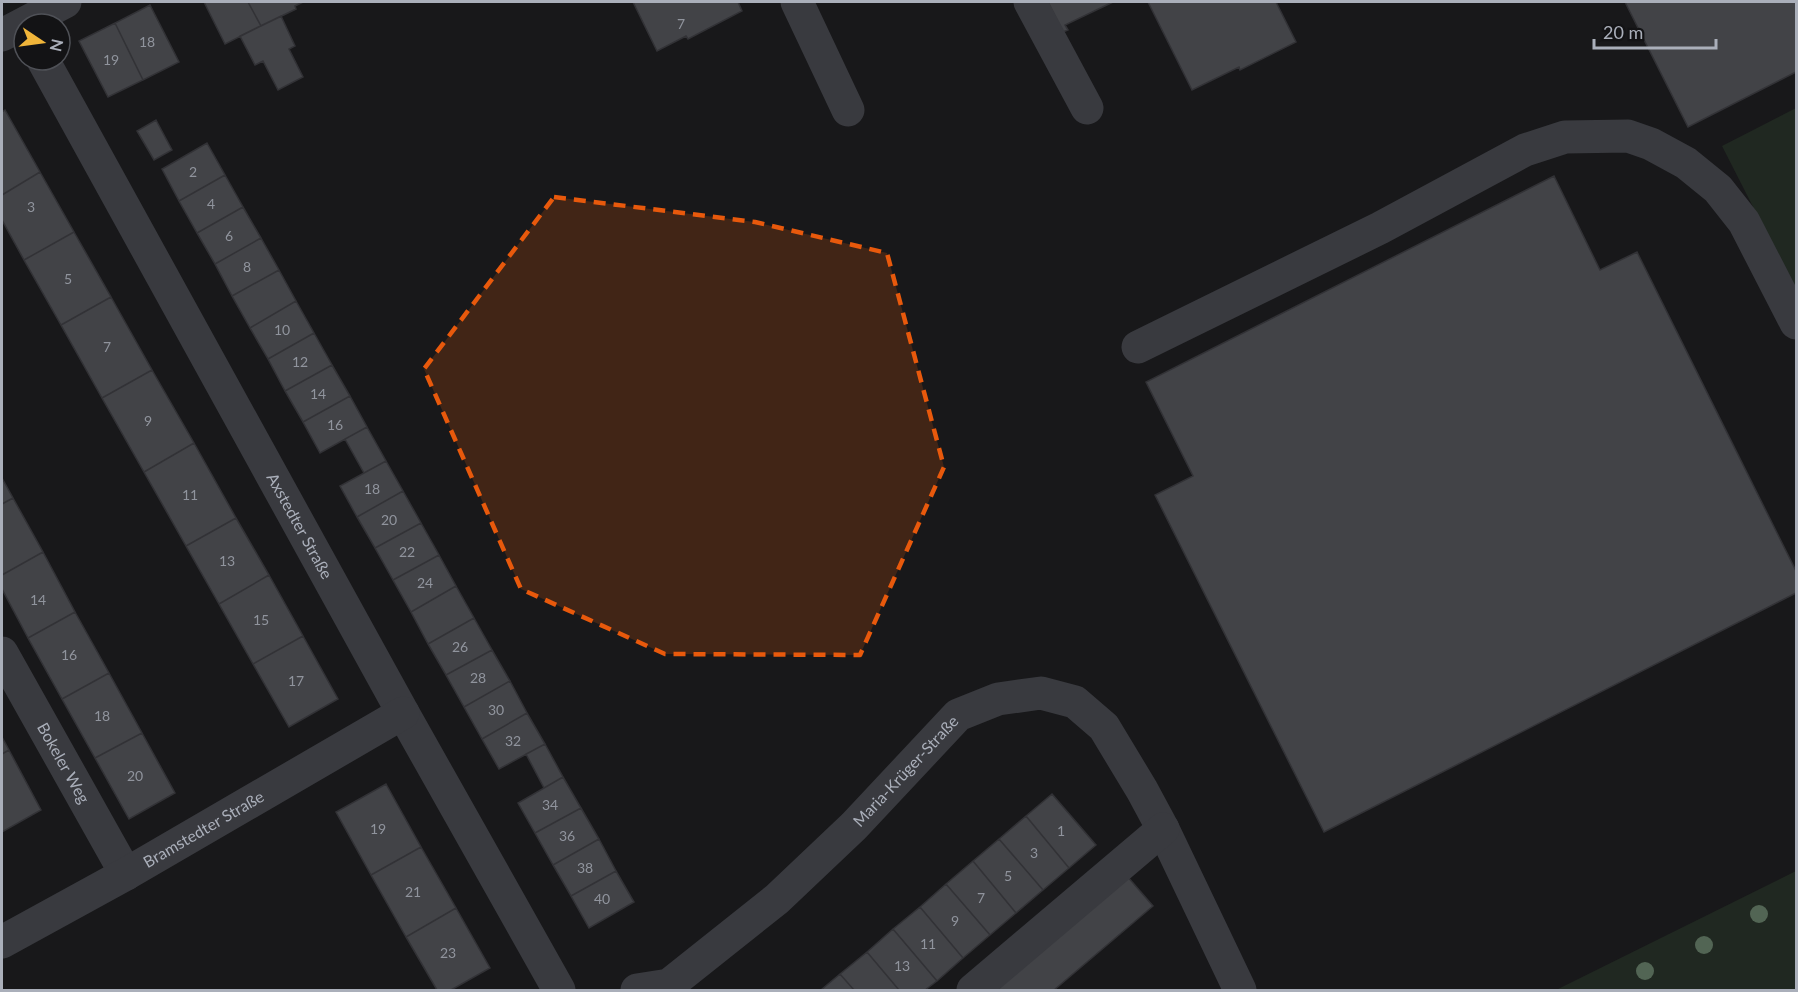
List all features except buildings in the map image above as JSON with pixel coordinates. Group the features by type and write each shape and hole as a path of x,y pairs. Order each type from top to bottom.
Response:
{"street":[{"path":"46,12 65,2"},
{"path":"797,2 848,110"},
{"path":"1030,2 1087,108"},
{"name":"Axstedter Straße","path":"50,72 403,713 559,990"},
{"path":"1138,347 1380,228 1525,150 1565,137 1628,136 1651,144 1686,163 1719,189 1744,222 1797,323"},
{"name":"Bokeler Weg","path":"2,653 126,874"},
{"name":"Maria-Krüger-Straße","path":"637,990 669,985 777,899 854,826 958,715 998,699 1041,693 1075,702 1104,727 1163,829 1240,990"},
{"name":"Bramstedter Straße","path":"2,942 126,874 403,713"},
{"path":"973,990 1163,829"}],"highlighted area":[{"path":"554,197 755,222 887,253 944,467 860,655 665,654 521,589 424,369"}],"shaded area":[{"path":"1796,108 1796,291 1722,146"},
{"path":"1796,871 1796,990 1556,990"}]}
